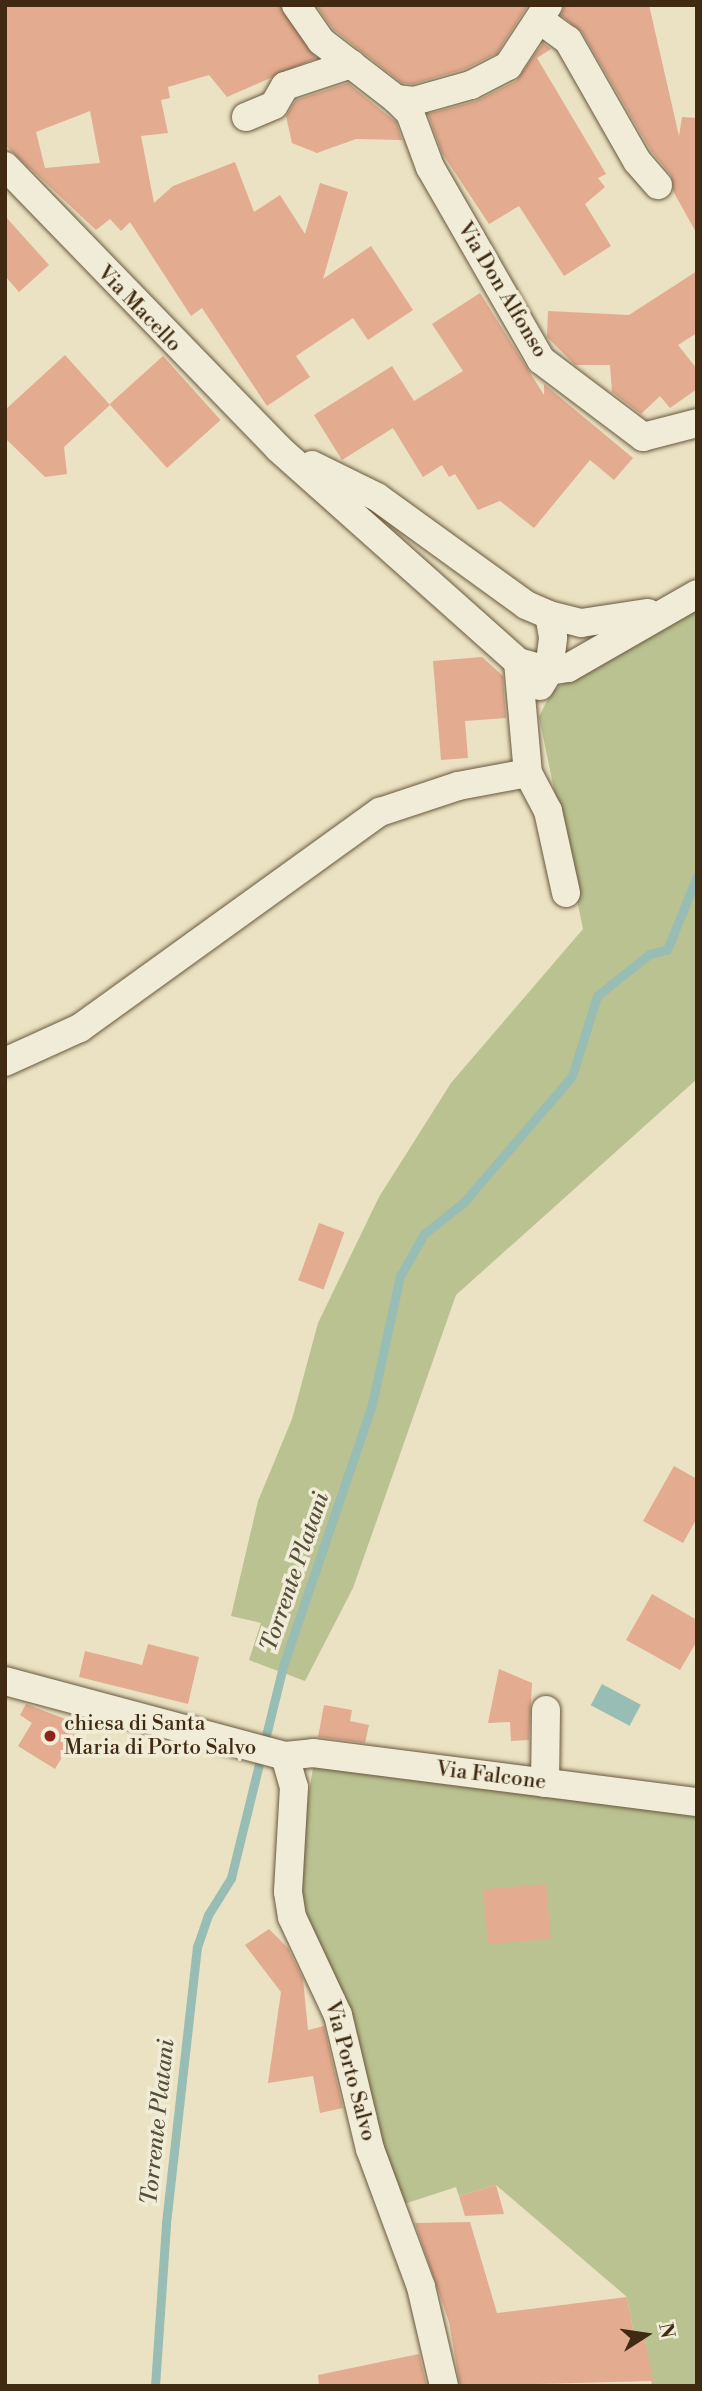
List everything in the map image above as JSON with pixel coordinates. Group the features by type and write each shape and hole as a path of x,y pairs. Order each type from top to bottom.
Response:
{"street":[{"name":"Via Don Alfonso","path":"296,5 321,41 410,113 430,167 541,360 643,437 697,423"},
{"path":"396,99 443,95 508,66 544,12 568,40 637,161 658,185"},
{"path":"246,117 274,105 285,86 351,64"},
{"name":"Via Macello","path":"5,166 278,448 518,662"},
{"path":"278,448 377,497 428,536 549,615 581,623 620,622 688,599"},
{"path":"406,562 428,536"},
{"path":"566,893 548,811 528,774 518,662 549,671 568,668 688,599"},
{"path":"524,729 549,671 553,637 549,615"},
{"path":"5,1062 80,1028 380,812 458,786 528,774"},
{"name":"Via Falcone","path":"5,1681 285,1756 313,1753 697,1802"},
{"path":"545,1710 545,1783"},
{"name":"Via Porto Salvo","path":"285,1756 294,1787 288,1892 292,1917 338,2015 370,2149 421,2287 444,2386"}],"green space":[{"path":"697,608 697,1079 456,1295 353,1588 305,1681 249,1660 261,1623 231,1616 258,1501 292,1419 318,1323 379,1197 451,1083 583,929 539,717 551,692 574,676"},
{"path":"314,1762 697,1813 697,2386 652,2386 645,2339 635,2341 627,2297 496,2185 459,2196 456,2187 401,2205 310,1935 296,1870"}],"water":[{"path":"602,1684 641,1705 630,1726 591,1705"}],"building":[{"path":"5,5 280,5 316,58 227,97 209,75 168,87 170,98 161,100 168,133 141,136 154,203 173,186 235,162 254,212 280,195 305,234 320,183 348,192 323,279 371,246 413,310 368,340 353,318 296,356 310,377 267,406 202,308 191,316 130,222 121,231 110,219 96,230 5,145","holes":["90,111 100,163 45,168 36,132"]},
{"path":"316,5 528,5 497,53 465,69 413,84 402,83 333,29"},
{"path":"565,5 649,5 679,136 682,117 697,118 697,234 673,191 671,175 651,151 582,32 561,15"},
{"path":"543,43 551,49 537,58 606,174 598,178 605,187 585,204 611,246 564,276 519,206 489,224 442,153 428,114 476,101 516,81"},
{"path":"348,83 396,122 402,140 356,139 317,153 292,143 286,116 296,100"},
{"path":"5,216 49,265 19,292 5,276"},
{"path":"697,271 697,333 678,345 697,369 697,389 670,408 660,396 641,414 612,392 610,365 575,365 547,337 548,311 629,315"},
{"path":"480,293 544,395 544,384 633,458 614,480 590,460 534,528 500,501 478,510 455,474 449,477 442,465 423,477 393,428 342,460 314,415 392,366 414,401 463,371 432,324"},
{"path":"65,355 110,405 64,447 67,474 45,477 5,438 5,410"},
{"path":"163,356 221,420 167,468 109,404"},
{"path":"482,657 503,676 506,718 465,721 468,758 441,760 433,661"},
{"path":"319,1223 344,1232 324,1290 298,1280"},
{"path":"674,1466 697,1479 697,1518 683,1543 643,1521"},
{"path":"652,1594 697,1620 697,1641 680,1670 626,1640"},
{"path":"148,1644 199,1657 188,1704 79,1677 85,1651 142,1665"},
{"path":"499,1669 532,1683 529,1740 511,1741 510,1722 488,1723"},
{"name":"chiesa di Santa Maria di Porto Salvo","path":"26,1704 81,1725 55,1769 18,1746 32,1723 20,1715"},
{"path":"324,1705 352,1710 350,1721 369,1725 365,1743 318,1737"},
{"path":"546,1884 551,1939 488,1944 483,1889"},
{"path":"269,1929 288,1948 303,1979 308,2030 324,2026 343,2108 320,2113 313,2076 268,2083 281,1992 245,1945"},
{"path":"496,2185 504,2214 465,2216 459,2196"},
{"path":"470,2222 497,2313 627,2297 635,2341 645,2339 653,2381 460,2386 449,2322 415,2223"},
{"path":"419,2354 427,2386 319,2386 318,2375"}],"waterway":[{"name":"Torrente Platani","path":"155,2386 166,2223 197,1947 208,1915 231,1878 283,1666 372,1404 400,1276 424,1234 464,1202 572,1076 597,996 649,954 667,950 697,876"}],"place":[{"name":"chiesa di Santa Maria di Porto Salvo","path":"50,1736"}]}
